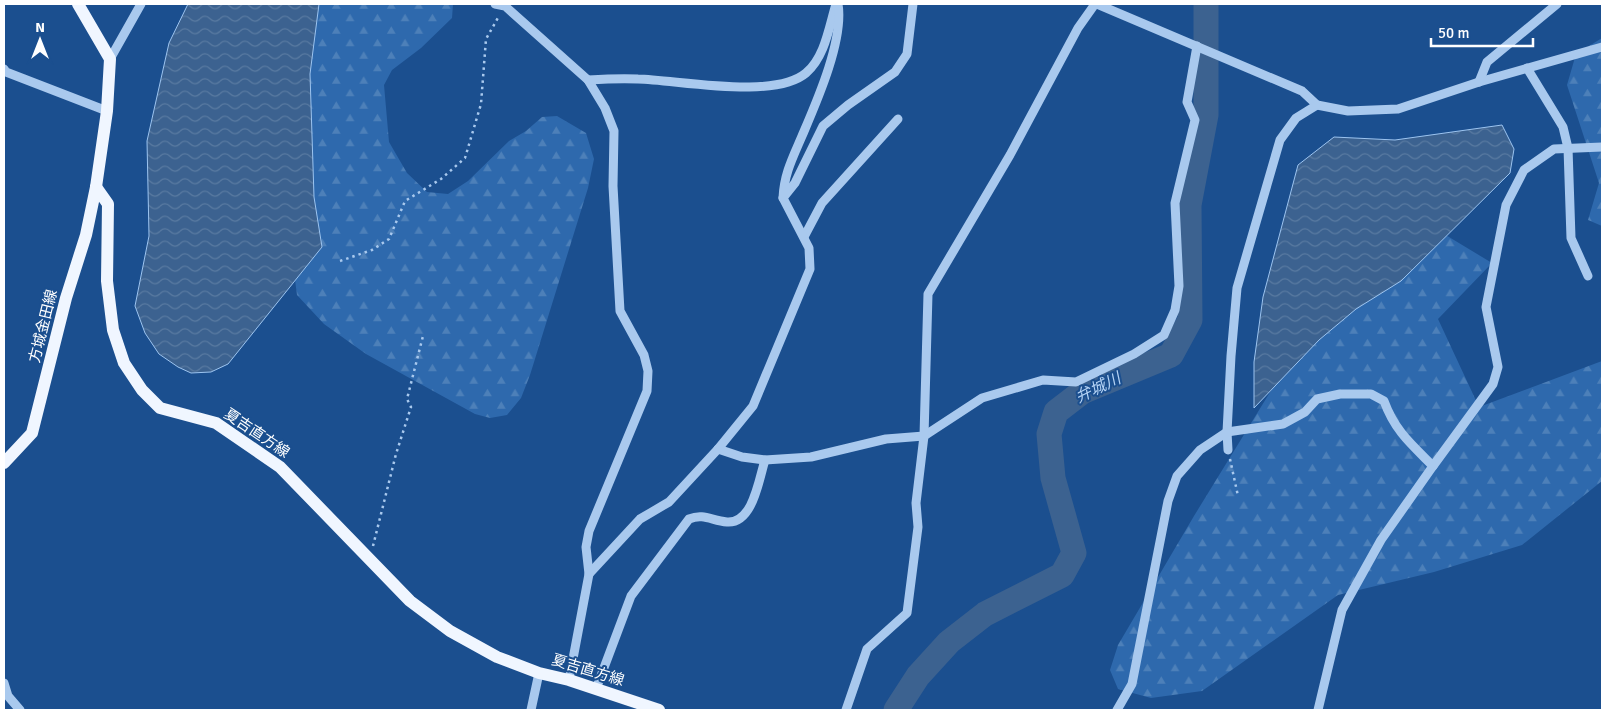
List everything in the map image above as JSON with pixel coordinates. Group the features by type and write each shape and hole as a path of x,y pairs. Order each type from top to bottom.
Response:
{"main road":[{"path":"78,4 110,59 107,111 96,187"},
{"name":"方城金田線","path":"4,463 32,433 66,298 86,235 96,187"},
{"name":"夏吉直方線","path":"96,187 108,204 107,281 113,330 124,363 142,390 160,408 216,423 280,467 410,601 450,631 497,657 539,673 569,680 659,710"}],"street":[{"path":"110,59 141,4"},
{"path":"133,18 149,4"},
{"path":"495,4 505,5 588,80 605,108 614,131 613,186 620,311 644,355 648,371 646,391 589,531 586,547 589,574 569,680"},
{"path":"588,80 637,79 759,87 787,84 806,73 819,58 837,4"},
{"path":"589,574 640,519 669,502 718,449 753,406 810,269 809,248 783,198 784,179 810,118 839,34 837,4"},
{"path":"783,198 795,183 823,126 848,105 895,72 906,54 913,4"},
{"path":"846,710 867,649 907,613 918,527 916,503 924,436 928,294 1010,155 1078,28 1096,4 1302,91 1317,105 1348,111 1398,109 1479,82 1602,47"},
{"path":"1479,82 1487,62 1557,4"},
{"path":"718,449 742,457 764,460 811,457 886,439 924,436 982,398 1043,380 1076,382 1134,354 1164,335 1175,310 1179,286 1175,203 1195,120 1187,102 1197,46"},
{"path":"1526,68 1563,127 1568,148 1571,238 1588,276"},
{"path":"4,69 6,72 107,111"},
{"path":"1228,450 1227,432 1237,288 1280,140 1296,118 1317,105"},
{"path":"804,237 822,202 898,119"},
{"path":"1318,710 1342,610 1381,540 1493,384 1498,367 1486,307 1506,206 1524,170 1554,149 1602,147"},
{"path":"1117,710 1132,684 1168,501 1177,476 1200,450 1227,432 1283,424 1305,412 1317,399 1340,394 1371,394 1384,401 1391,420 1399,432 1433,466"},
{"path":"596,689 631,596 689,520 696,516 708,516 727,522 736,520 746,514 764,460"},
{"path":"531,710 539,673"},
{"path":"4,683 8,696 20,710"}],"path":[{"path":"340,261 372,250 389,238 406,201 441,179 465,158 481,104 486,39 505,5"},
{"path":"370,560 396,454 411,407 407,399 423,336"},
{"path":"1228,450 1238,496"}],"green space":[{"path":"290,4 453,4 452,18 421,48 392,70 384,85 389,142 407,173 427,192 448,194 468,181 509,141 526,131 542,117 557,116 586,133 594,159 588,188 530,375 521,398 507,415 490,418 475,414 366,354 324,324 297,295 294,272"},
{"path":"1602,38 1602,226 1588,220 1599,183 1567,85 1576,54"},
{"path":"1444,234 1492,263 1438,319 1479,407 1602,361 1602,481 1522,545 1434,572 1338,595 1202,691 1151,698 1118,689 1110,670 1118,645 1194,516 1355,254"}],"water":[{"path":"188,4 319,4 310,74 314,197 322,247 228,364 211,372 191,373 159,354 145,333 135,306 149,236 147,141 169,43"},
{"path":"1502,125 1514,149 1510,173 1401,281 1356,309 1319,340 1254,408 1254,362 1263,297 1298,165 1334,137 1395,140"}],"waterway":[{"name":"弁城川","path":"896,710 918,676 949,642 985,614 1062,575 1074,553 1053,478 1049,434 1056,412 1082,392 1171,355 1190,320 1189,205 1206,115 1206,4"}]}
